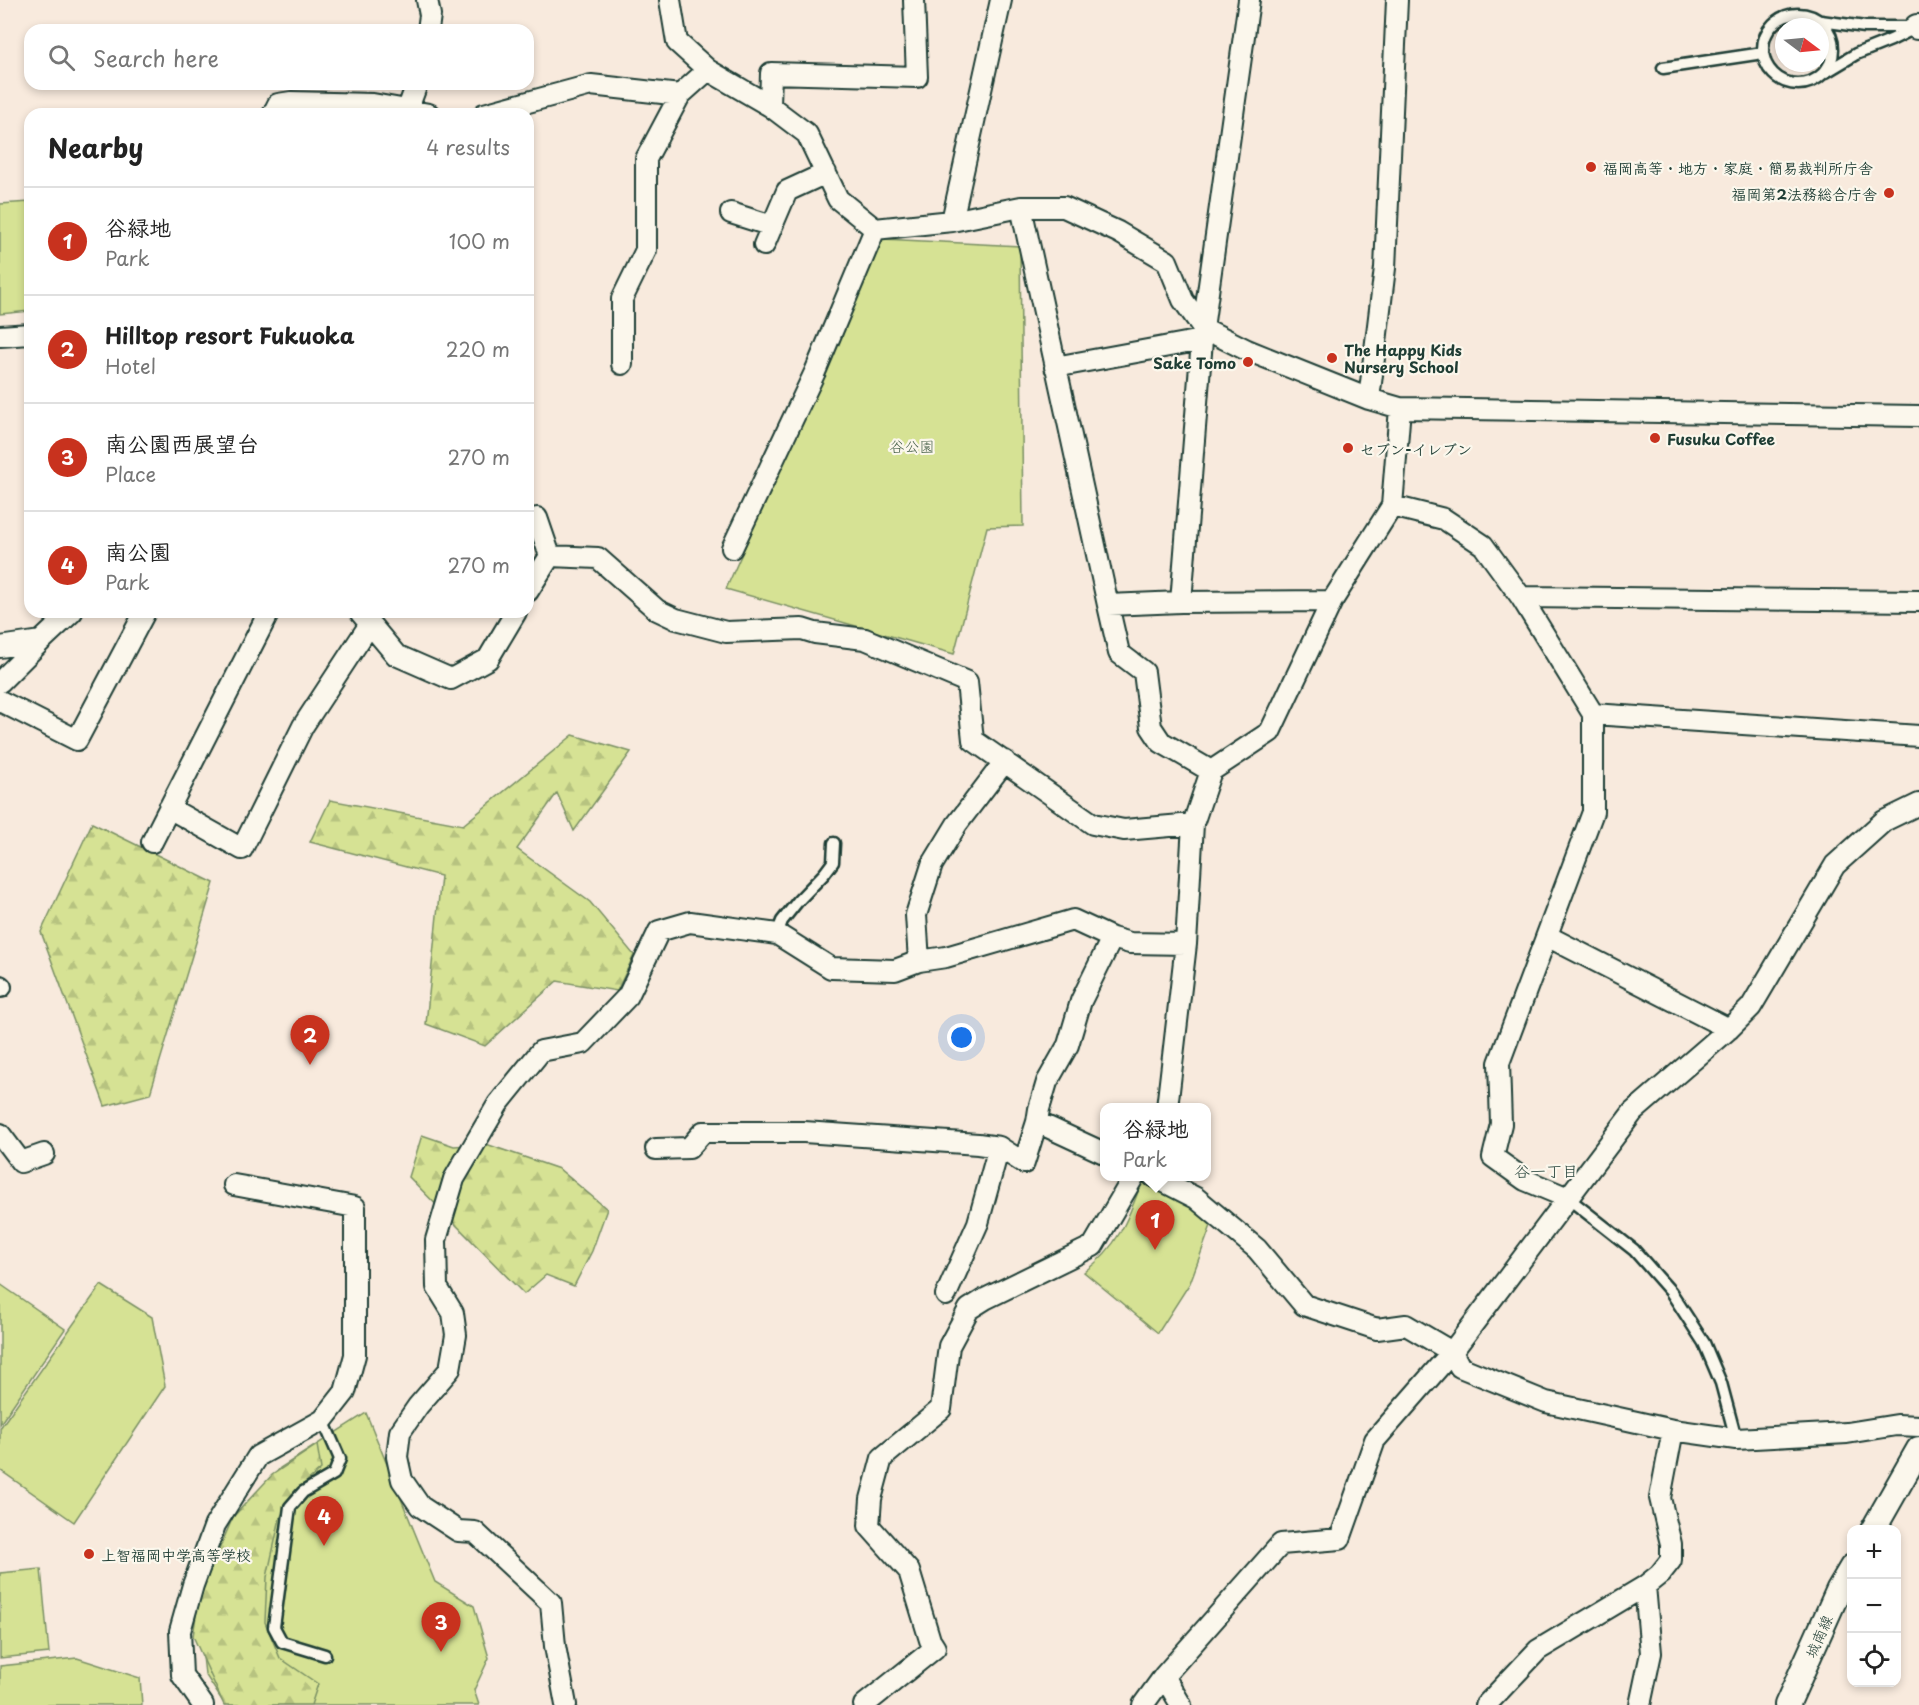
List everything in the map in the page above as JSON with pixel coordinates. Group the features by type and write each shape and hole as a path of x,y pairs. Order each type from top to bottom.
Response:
{"street":[{"path":"427,0 430,15 429,24"},
{"path":"670,0 677,42 708,70 770,106 807,134 838,199 875,229 952,221 1020,207 1064,207 1118,232 1167,261 1183,300 1203,334"},
{"path":"770,106 771,74 917,77 914,0"},
{"path":"952,221 1001,0"},
{"path":"1181,602 1203,334 1249,0"},
{"path":"1369,399 1385,268 1397,0"},
{"path":"622,364 622,299 646,250 646,159 680,94 708,70"},
{"path":"506,108 591,85 680,94"},
{"path":"408,108 415,90"},
{"path":"276,108 278,104 291,102 373,104 392,108"},
{"path":"764,245 788,191 826,173"},
{"path":"1020,207 1119,653 1144,672 1151,727 1161,742 1211,771"},
{"path":"731,213 772,226"},
{"path":"732,548 815,372 875,229"},
{"path":"0,336 24,334"},
{"path":"1055,367 1203,334 1369,399 1400,408 1919,416"},
{"path":"1167,1103 1186,944 1193,824 1211,771 1270,732 1332,601 1392,506 1400,408"},
{"path":"1392,506 1444,519 1483,545 1521,597 1593,714 1593,812 1499,1062 1501,1124 1493,1157 1525,1180 1569,1198"},
{"path":"537,518 550,556"},
{"path":"534,581 550,556"},
{"path":"550,556 598,558 657,610 676,619 726,632 802,629 815,633 865,639 966,682 973,740 1093,824 1124,830 1193,824"},
{"path":"1521,597 1919,601"},
{"path":"1108,605 1332,601"},
{"path":"0,682 66,618"},
{"path":"0,701 77,740 142,618"},
{"path":"152,842 266,618"},
{"path":"169,808 242,849 303,726 365,618 396,656 451,679 488,659 512,618"},
{"path":"0,647 41,641"},
{"path":"1593,714 1919,736"},
{"path":"919,961 916,915 932,865 957,824 1005,761"},
{"path":"1143,1705 1164,1676 1281,1544 1340,1539 1375,1440 1452,1353 1633,1112 1729,1029 1751,1007 1835,865 1884,821 1919,804"},
{"path":"566,1705 555,1646 551,1603 475,1532 458,1531 420,1506 402,1480 397,1457 400,1432 418,1406 450,1369 456,1335 453,1313 437,1287 436,1240 454,1179 498,1104 541,1051 583,1043 628,996 659,931 690,922 777,934 831,968 896,970 919,961 946,957 1072,920 1112,938 1131,943 1186,944"},
{"path":"1547,936 1729,1029"},
{"path":"656,1149 689,1148 703,1132 804,1132 978,1144 999,1147 1024,1163 1047,1082 1068,1045 1082,1001 1112,938"},
{"path":"1037,1122 1100,1151"},
{"path":"0,1134 21,1162 44,1154"},
{"path":"946,1295 978,1223 999,1147"},
{"path":"864,1705 935,1648 930,1640 909,1571 869,1526 871,1499 882,1458 941,1409 949,1346 969,1309 1093,1246 1131,1181"},
{"path":"1163,1181 1196,1198 1257,1249 1304,1305 1377,1329 1406,1325 1452,1353 1460,1368 1546,1402 1673,1430 1736,1439 1847,1433 1897,1425 1919,1426"},
{"path":"203,1705 182,1675 180,1631 214,1525 258,1456 323,1420 345,1392 355,1355 355,1207 234,1185"},
{"path":"1486,1705 1538,1650 1645,1586 1660,1574 1671,1560 1671,1544 1660,1498 1673,1430"},
{"path":"1876,1525 1919,1449"},
{"name":"城南線","path":"1787,1705 1847,1574"},
{"path":"1640,1705 1651,1653 1645,1586"},
{"path":"1164,1676 1181,1705"}],"lane":[{"path":"1781,18 1802,13 1816,18"},
{"path":"1775,22 1763,42 1763,53 1771,71 1788,83 1797,84 1807,83 1856,54 1918,27"},
{"path":"1829,22 1865,27 1918,27"},
{"path":"1829,31 1834,48 1829,67"},
{"path":"1664,68 1763,53"},
{"path":"777,934 782,921 833,862 834,843"},
{"path":"1569,1198 1634,1250 1671,1292 1704,1343 1720,1383 1736,1439"},
{"path":"323,1420 340,1459 334,1474 303,1492 290,1507 274,1627 282,1642 325,1655"}],"green space":[{"path":"24,202 24,312 0,314 0,204"},
{"name":"谷公園","path":"883,239 1020,246 1023,526 987,527 954,654 726,589"},
{"path":"573,735 631,752 574,831 557,793 517,849 590,902 634,955 617,991 557,981 485,1046 426,1024 441,876 310,842 330,800 463,825"},
{"path":"92,823 214,883 150,1094 105,1106 41,932"},
{"path":"422,1135 454,1146 486,1144 559,1169 607,1209 592,1251 574,1286 546,1275 524,1294 409,1177"},
{"path":"1142,1181 1197,1205 1213,1220 1190,1283 1158,1333 1084,1272 1096,1263 1114,1243 1132,1208"},
{"path":"0,1284 65,1329 0,1424"},
{"path":"101,1285 152,1317 165,1386 74,1522 0,1470 0,1428"},
{"path":"366,1413 435,1582 474,1606 489,1658 474,1690 479,1705 225,1705 205,1674 200,1630 241,1516 280,1468"},
{"path":"317,1445 321,1469 297,1490 280,1518 267,1577 265,1622 280,1658 318,1684 311,1705 224,1705 193,1636 199,1596 233,1517 272,1475"},
{"path":"41,1569 49,1653 0,1658 0,1573"},
{"path":"77,1658 140,1678 142,1705 0,1705 0,1666"}],"place":[{"name":"福岡高等・地方・家庭・簡易裁判所庁舎","path":"1591,167"},
{"name":"福岡第2法務総合庁舎","path":"1889,193"},
{"name":"The Happy Kids Nursery School","path":"1332,358"},
{"name":"Sake Tomo","path":"1248,362"},
{"name":"Fusuku Coffee","path":"1655,438"},
{"name":"セブン-イレブン","path":"1348,448"},
{"name":"Hilltop resort Fukuoka","path":"310,1065"},
{"name":"谷緑地","path":"1155,1250"},
{"name":"南公園","path":"324,1546"},
{"name":"上智福岡中学高等学校","path":"89,1554"},
{"name":"南公園西展望台","path":"441,1652"}],"district":[{"name":"谷一丁目","path":"1546,1170"}]}
